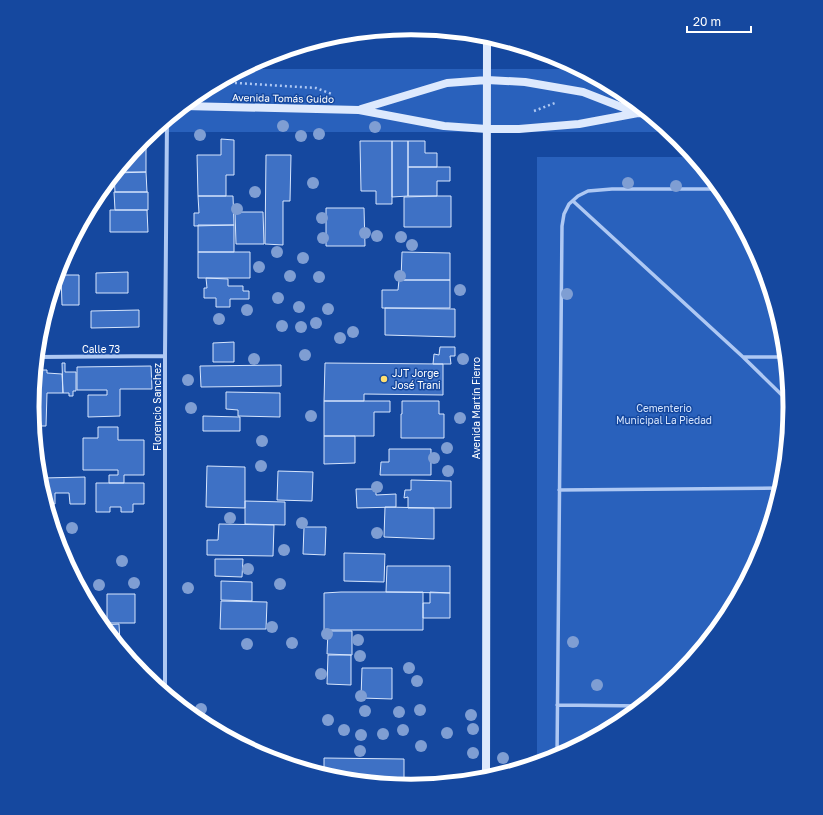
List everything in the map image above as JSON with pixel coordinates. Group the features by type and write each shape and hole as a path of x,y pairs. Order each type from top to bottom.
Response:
{"main road":[{"name":"Avenida Martín Fierro","path":"486,772 487,43"},
{"name":"Avenida Tomás Guido","path":"359,110 447,83 487,80 525,82 583,92 638,113"},
{"name":"Avenida Tomás Guido","path":"193,106 359,110 444,126 486,129 519,129 579,124 638,113"}],"street":[{"name":"Florencio Sanchez","path":"165,687 167,126"},
{"path":"557,751 562,226 564,214 569,204 578,196 588,191 713,189"},
{"path":"573,201 743,357 784,397"},
{"name":"Calle 73","path":"42,357 165,356"},
{"path":"743,357 781,357"},
{"path":"559,490 775,488"},
{"path":"557,705 634,706"}],"green space":[{"path":"256,69 567,69 598,85 618,98 662,132 161,132 205,98 225,85"},
{"name":"Cementerio Municipal La Piedad","path":"537,157 687,157 721,201 746,243 764,288 777,335 781,359 784,408 781,456 771,504 756,550 746,572 721,614 692,653 657,688 618,717 576,742 537,758"}],"building":[{"path":"221,139 234,140 234,175 226,175 226,196 198,196 197,155 221,155"},
{"path":"360,141 392,141 392,204 376,204 376,191 361,191"},
{"path":"392,141 408,141 408,196 392,197"},
{"path":"408,141 425,141 425,153 437,153 437,167 408,167"},
{"path":"146,146 146,172 123,172"},
{"path":"266,155 291,155 290,201 283,201 283,245 265,244"},
{"path":"408,167 450,167 450,181 437,181 437,196 408,196"},
{"path":"146,172 147,192 115,192 114,183 122,173"},
{"path":"114,192 148,192 148,210 115,210"},
{"path":"198,196 233,196 234,225 194,226 194,213 199,213"},
{"path":"451,196 451,227 404,227 404,197"},
{"path":"326,208 364,208 365,246 326,246"},
{"path":"110,210 147,210 148,232 110,232"},
{"path":"235,212 263,212 264,244 236,244"},
{"path":"198,225 234,225 234,252 198,252"},
{"path":"198,252 250,252 250,278 198,278"},
{"path":"402,252 450,253 450,280 401,280"},
{"path":"128,272 128,293 96,293 96,273"},
{"path":"64,275 79,275 79,305 62,305 61,282"},
{"path":"206,278 228,279 228,286 243,286 243,291 249,291 249,299 230,299 230,307 216,307 216,298 204,298 204,288 207,288"},
{"path":"399,280 450,280 450,308 382,308 382,290 398,290"},
{"path":"385,308 455,309 455,337 385,335"},
{"path":"139,310 139,327 91,328 91,311"},
{"path":"234,342 234,362 213,362 213,343"},
{"path":"440,347 455,347 455,356 450,356 451,364 433,364 434,354 439,355"},
{"path":"62,363 65,363 65,372 76,372 76,391 73,391 73,396 69,396 69,393 63,393"},
{"name":"JJT Jorge José Trani","path":"325,363 443,364 443,395 364,394 364,401 324,401"},
{"path":"281,365 281,386 201,387 200,366"},
{"path":"151,366 152,389 120,389 120,416 88,417 88,395 107,395 107,390 77,390 77,367"},
{"path":"41,370 47,370 47,373 62,374 63,393 47,393 46,426 40,426"},
{"path":"226,392 280,393 280,417 238,416 238,410 226,409"},
{"path":"324,401 390,401 390,412 374,412 374,436 324,436"},
{"path":"402,401 439,401 439,414 444,414 444,438 401,438"},
{"path":"203,416 240,417 240,431 203,431"},
{"path":"98,427 118,427 118,440 144,440 144,475 124,475 124,483 109,483 109,475 118,475 118,470 83,470 83,438 98,438"},
{"path":"324,436 355,436 355,463 324,464"},
{"path":"389,449 431,449 431,475 380,475 381,462 389,462"},
{"path":"207,466 245,467 245,508 206,507"},
{"path":"278,471 313,472 312,501 277,500"},
{"path":"85,477 85,504 70,504 69,493 55,493 55,504 52,504 46,478"},
{"path":"411,480 451,481 451,508 408,508 408,497 404,498 405,490 411,490"},
{"path":"96,483 144,483 144,504 133,504 133,512 121,512 121,507 110,507 110,512 96,512"},
{"path":"356,489 376,489 376,495 396,494 396,507 357,508"},
{"path":"245,501 285,502 285,525 245,524"},
{"path":"385,507 434,508 434,539 384,537"},
{"path":"219,524 274,525 273,556 207,555 207,540 218,540"},
{"path":"304,527 326,527 325,555 303,554"},
{"path":"344,553 385,554 384,582 344,581"},
{"path":"215,559 243,559 242,577 215,576"},
{"path":"387,566 450,566 450,593 386,592"},
{"path":"221,581 252,582 252,601 221,600"},
{"path":"423,592 423,630 324,630 324,593"},
{"path":"430,592 450,593 450,618 423,618 423,603 430,603"},
{"path":"107,594 135,594 135,623 108,623 107,621"},
{"path":"221,601 267,602 266,629 220,629"},
{"path":"119,624 120,639 116,634 109,625"},
{"path":"328,631 352,631 352,655 327,654"},
{"path":"328,655 351,655 351,685 327,684"},
{"path":"362,668 392,668 392,699 361,698"},
{"path":"324,758 404,759 404,780 363,777 324,769"}],"place":[{"name":"JJT Jorge José Trani","path":"384,379"}]}
